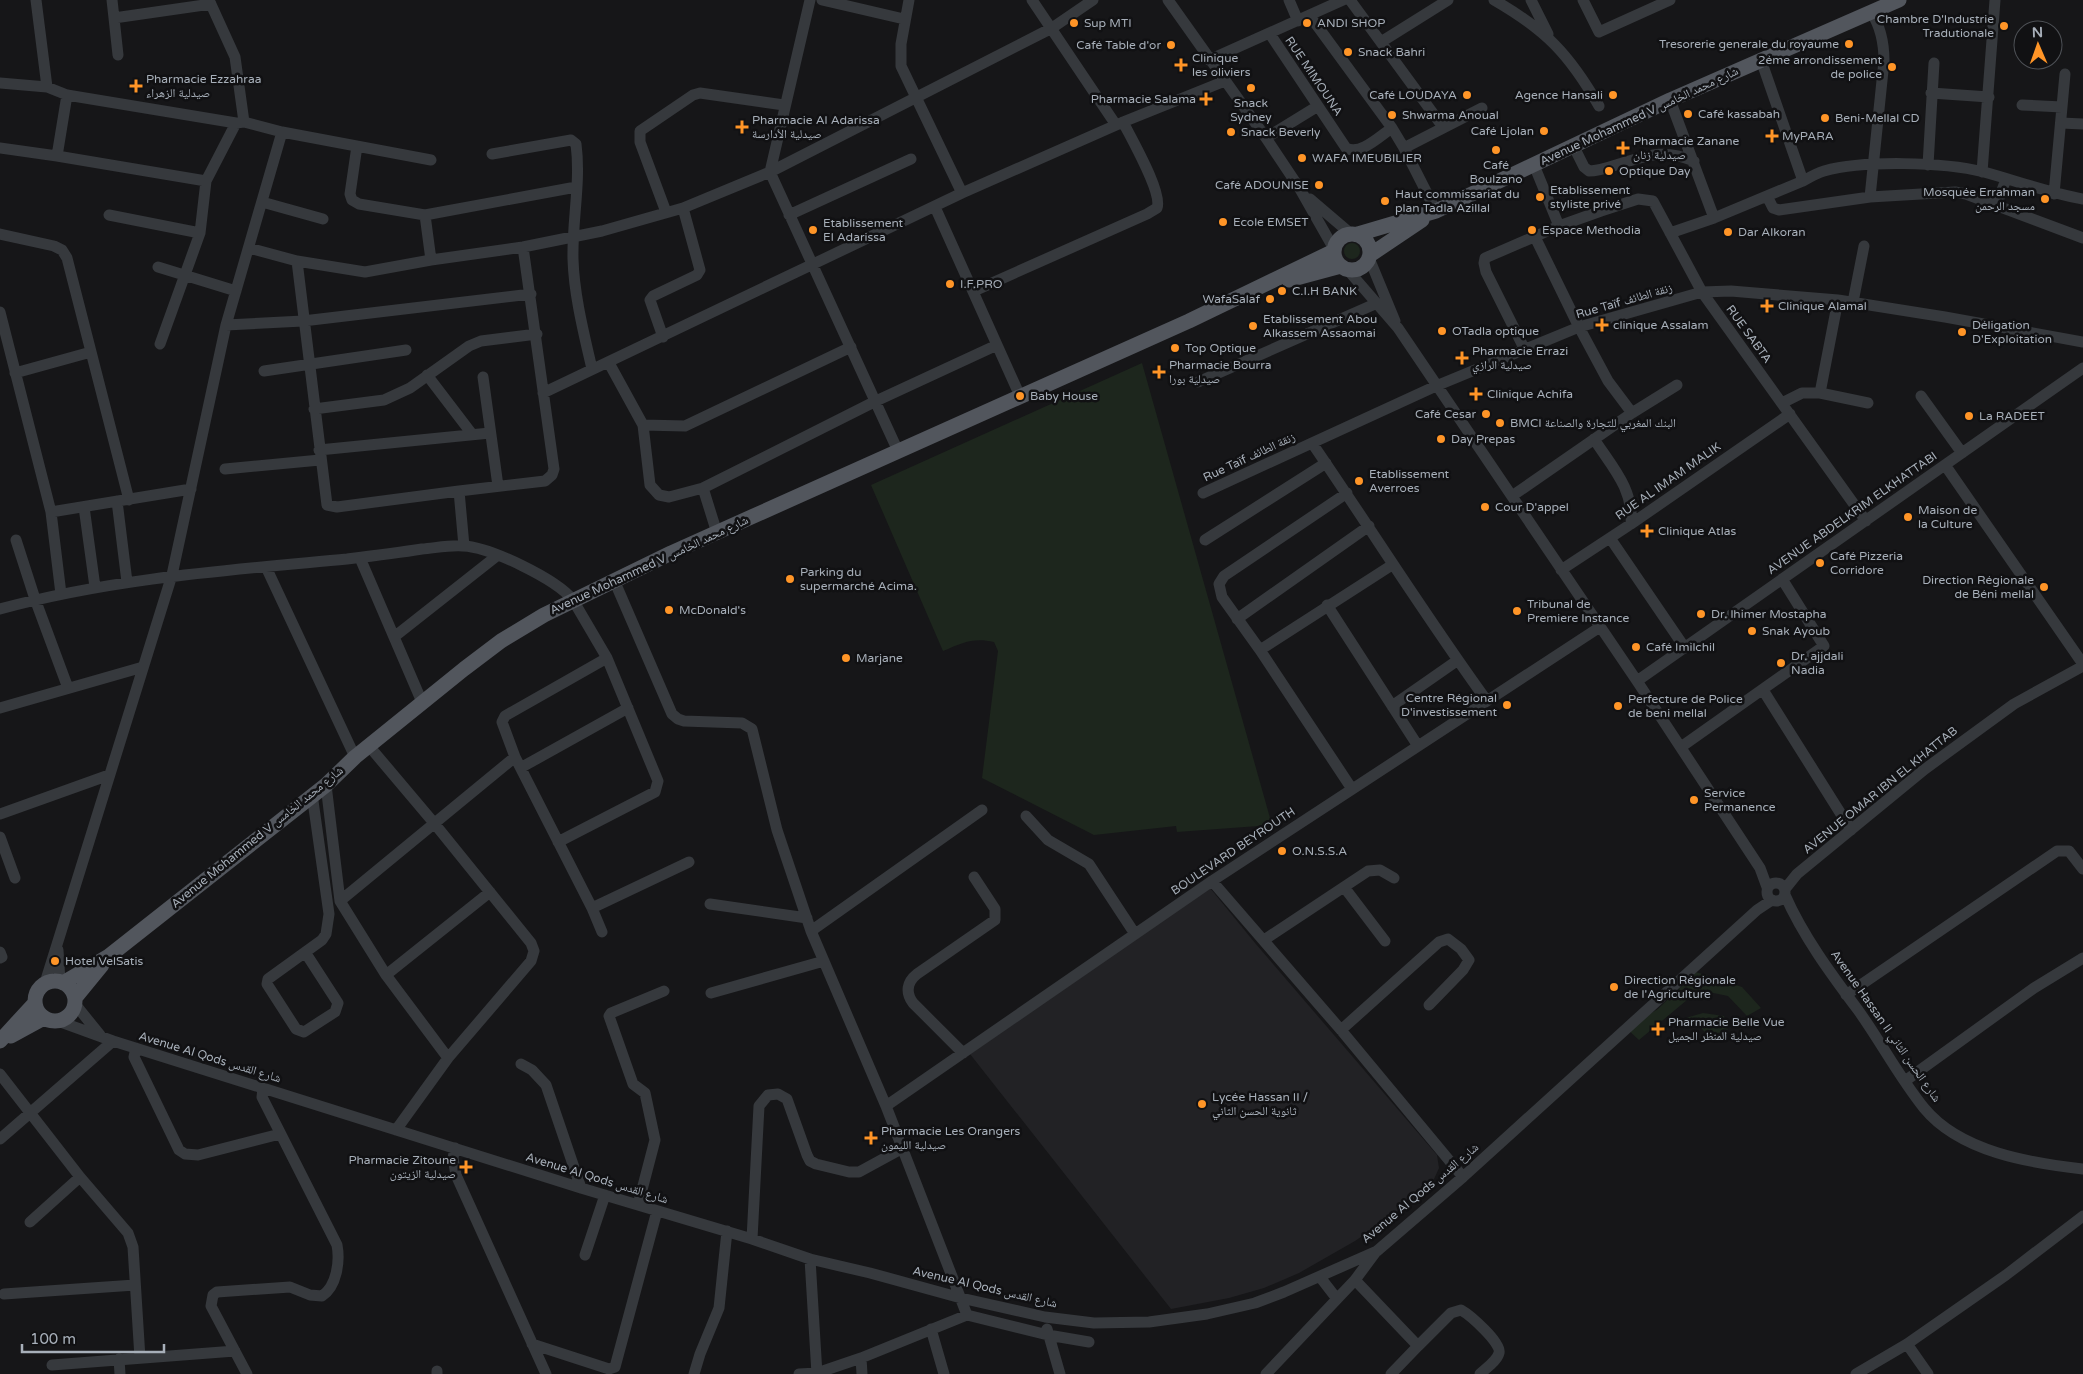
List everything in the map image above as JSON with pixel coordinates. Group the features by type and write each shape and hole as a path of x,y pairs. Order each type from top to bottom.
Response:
{"main road":[{"name":"Avenue Mohammed V شارع محمد الخامس","path":"1436,211 1670,100 1899,0"},
{"path":"1258,288 1334,250 1342,237 1436,211"},
{"path":"1334,250 1337,262 1344,268 1352,270 1362,267 1370,257 1436,211"},
{"path":"1354,234 1366,240 1370,257"},
{"path":"1258,288 1344,268"},
{"name":"Avenue Mohammed V شارع محمد الخامس","path":"56,982 109,956 326,784 355,757 422,702 501,641 573,600 614,580 1258,288"},
{"name":"Avenue Mohammed V شارع محمد الخامس","path":"75,1001 109,956"},
{"path":"56,982 73,992 75,1001 69,1015 51,1020 0,1041 34,1004 36,991 56,982"},
{"path":"34,1004 38,1012 51,1020"}],"street":[{"path":"36,0 47,87"},
{"path":"112,0 118,55"},
{"path":"810,0 784,105 770,172 898,451"},
{"path":"822,0 904,19"},
{"path":"909,0 904,19 900,60 902,71 962,193"},
{"path":"974,291 1148,214 1157,208 1159,199 1154,186 1119,123 1032,0"},
{"path":"249,248 297,261 365,272 574,238 683,208 770,172 916,99 1052,28 1093,0"},
{"path":"1168,0 1300,189 1334,250"},
{"path":"1288,0 1298,21"},
{"path":"1209,60 1310,16 1330,3 1344,0"},
{"path":"1350,0 1443,127"},
{"path":"1381,42 1448,0"},
{"path":"1494,0 1515,12 1550,38 1576,69 1599,106"},
{"path":"1531,0 1550,38"},
{"path":"1583,0 1599,32 1670,0"},
{"path":"1982,172 1995,0"},
{"path":"114,18 210,2 235,57 240,122 206,181 200,233 160,344"},
{"path":"1870,197 1884,61 1884,47 1880,27 1871,12"},
{"path":"1310,16 1392,128 1436,211"},
{"name":"RUE MIMOUNA","path":"1270,34 1344,146 1354,150 1361,148 1392,128"},
{"path":"1761,60 1803,181"},
{"path":"1928,165 1934,63"},
{"path":"2054,194 2065,74"},
{"path":"544,393 962,193 1119,123 1225,80"},
{"path":"0,83 47,87 66,95 240,122 282,132 432,160"},
{"path":"666,212 640,142 640,131 693,95 700,93 784,105"},
{"path":"1932,93 1989,97"},
{"path":"57,156 66,95"},
{"path":"1670,100 1714,218"},
{"path":"2022,105 2062,107"},
{"path":"1266,138 1318,106"},
{"path":"1404,148 1482,108"},
{"path":"2061,123 2083,124"},
{"path":"56,982 58,943 172,575 226,325 282,132"},
{"path":"492,154 571,140 576,144 573,260 592,369"},
{"path":"357,146 350,194 352,200 359,204 426,215 576,187"},
{"path":"1574,147 1584,167 1589,171 1599,170 1646,155 1660,153 1680,156 1694,162"},
{"path":"0,148 206,181"},
{"path":"789,215 911,159"},
{"path":"1670,233 1714,218 1824,171 1874,164 1928,165 1982,172 2054,194 2083,199"},
{"path":"1525,350 1486,272 1484,263 1485,258 1559,226 1534,165"},
{"path":"1997,204 2006,179"},
{"path":"1300,189 1328,216 1354,234"},
{"path":"1767,196 1773,208 1779,210 1870,197 1955,192 1972,195 2083,238"},
{"name":"RUE SABTA","path":"1559,226 1638,199 1649,199 1657,206 1702,292 1866,521"},
{"path":"262,202 323,219"},
{"path":"935,207 1020,396"},
{"path":"663,336 650,300 653,296 696,275 700,270 683,208"},
{"path":"109,215 200,233"},
{"path":"426,215 431,260"},
{"path":"0,234 54,246 62,250 67,258 91,352 123,500 127,582"},
{"path":"1535,237 1608,381 1632,413"},
{"path":"1854,302 1864,246"},
{"path":"297,261 325,498 327,505 337,507 545,481 552,475 554,469 537,334 523,247"},
{"name":"Avenue Hassan II شارع الحسن الثاني","path":"1370,257 1398,328"},
{"path":"158,267 236,291"},
{"name":"Avenue Hassan II شارع الحسن الثاني","path":"1344,268 1398,328 1637,681 1760,868 1928,1112 1947,1128 1972,1142 2018,1160 2083,1169"},
{"name":"Rue Taïf زنقة الطائف","path":"1203,493 1436,386 1579,327 1702,292 1731,291 1854,302 2083,342"},
{"path":"226,325 303,321 531,294"},
{"path":"1820,393 1838,300"},
{"path":"1198,382 1375,304"},
{"path":"0,312 51,512 61,594"},
{"path":"314,409 384,400 410,388 470,346 481,341 537,334"},
{"path":"609,363 643,425 650,485 659,494 669,497 703,488 876,401 997,345"},
{"path":"643,425 685,426 851,347"},
{"path":"264,371 406,350"},
{"path":"16,373 91,352"},
{"name":"AVENUE ABDELKRIM ELKHATTABI","path":"1637,681 2083,368"},
{"path":"427,375 472,434"},
{"path":"483,377 498,486"},
{"path":"1512,496 1632,413 1677,385"},
{"path":"1782,403 1802,393 1820,393 1868,403"},
{"path":"1921,396 1962,454"},
{"name":"RUE AL IMAM MALIK","path":"1561,570 1790,414"},
{"path":"225,469 490,433"},
{"path":"1594,440 1627,491 1632,505 1631,524"},
{"path":"1312,443 1369,526 1392,565 1487,701"},
{"path":"1205,540 1326,463"},
{"path":"1945,466 2083,665"},
{"path":"703,488 717,533"},
{"path":"51,512 191,490"},
{"path":"458,491 464,546"},
{"path":"1346,493 1222,578 1219,584 1220,593 1352,789"},
{"path":"84,507 96,587"},
{"path":"1237,619 1369,526"},
{"path":"1610,538 1685,648"},
{"path":"16,540 35,600 68,688"},
{"path":"0,609 96,587 172,575 360,558 464,546 498,555 552,581 567,592 573,600 607,658 658,781 658,787 655,792 558,842"},
{"path":"394,637 498,555"},
{"path":"360,558 422,702"},
{"path":"1260,650 1327,605 1392,565"},
{"path":"266,567 355,757"},
{"path":"1681,747 1824,646 1782,579"},
{"path":"614,580 672,714 678,720 742,723 752,729 778,830 807,918 903,1148 967,1315"},
{"path":"1327,605 1418,746"},
{"name":"BOULEVARD BEYROUTH","path":"886,1106 1212,881 1600,627"},
{"path":"602,932 522,767 515,757 502,726 505,716 607,658"},
{"path":"1392,706 1458,660"},
{"name":"AVENUE OMAR IBN EL KHATTAB","path":"1776,891 1925,769 2014,704 2083,665"},
{"path":"0,707 143,667"},
{"path":"1763,690 1852,830"},
{"path":"522,767 628,708"},
{"path":"369,746 434,823 530,943 533,956 531,962 448,1058 396,1130"},
{"path":"340,901 515,757"},
{"path":"0,814 109,775"},
{"path":"326,784 340,901 386,975 448,1058"},
{"path":"305,952 338,1003 335,1012 304,1032 296,1029 267,984 268,979 305,952 322,940 326,934 329,922 312,794"},
{"path":"812,931 982,810"},
{"path":"1026,816 1048,840 1089,864 1136,934"},
{"path":"0,837 16,878"},
{"path":"1846,995 2058,851 2069,851 2083,869"},
{"path":"592,908 689,862"},
{"path":"1264,940 1368,871 1380,870 1394,878"},
{"path":"963,1053 913,1003 909,998 908,986 912,978 917,974 995,920 995,909 974,877"},
{"path":"1212,881 1341,1030 1463,1177"},
{"path":"1344,887 1385,941"},
{"name":"Avenue Al Qods شارع القدس","path":"51,1020 580,1188 727,1231 810,1259 961,1298 1045,1317 1078,1322 1121,1324 1177,1319 1233,1309 1284,1292 1377,1251 1463,1177 1776,891"},
{"path":"386,975 490,892"},
{"path":"710,904 807,918"},
{"path":"1341,1030 1439,942 1448,939 1461,949 1469,960 1463,970 1428,1005"},
{"path":"0,952 2,956 0,958"},
{"path":"1905,1080 2034,988 2083,958"},
{"path":"711,993 824,961"},
{"path":"638,1205 655,1140 644,1093 633,1084 609,1016 611,1013 664,991"},
{"path":"75,1001 101,1037"},
{"path":"0,1139 113,1041"},
{"path":"136,1048 134,1057 179,1150 185,1154 198,1155 280,1134"},
{"path":"521,1064 532,1070 546,1085 580,1188"},
{"path":"0,1074 80,1176 128,1233 133,1247 140,1358"},
{"path":"247,1374 211,1306 213,1295 217,1292 290,1287 310,1296 322,1296 331,1286 340,1260 337,1245 262,1097 263,1088"},
{"path":"752,1239 759,1106 768,1095 778,1094 787,1099 807,1155 810,1161 816,1164 849,1172 859,1172 903,1148"},
{"path":"455,1148 453,1158 454,1169 546,1374"},
{"path":"30,1222 80,1176"},
{"path":"584,1255 605,1195"},
{"path":"532,1344 609,1369 615,1367 657,1211"},
{"path":"1856,1374 1907,1344 2006,1275 2083,1216"},
{"path":"694,1374 719,1308 727,1231"},
{"path":"1266,1374 1355,1280 1377,1251"},
{"path":"810,1259 817,1374"},
{"path":"1320,1277 1337,1299"},
{"path":"1355,1280 1418,1346"},
{"path":"4,1294 135,1285"},
{"path":"1391,1374 1451,1313 1461,1310 1495,1340 1499,1347 1499,1354 1480,1374"},
{"path":"800,1374 817,1374 967,1315 1048,1335 1089,1342"},
{"path":"1045,1317 1048,1335 1060,1374"},
{"path":"931,1329 944,1374"},
{"path":"1907,1344 1928,1374"},
{"path":"52,1364 235,1350"},
{"path":"860,1358 862,1374"},
{"path":"119,1360 120,1374"}],"shaded area":[{"path":"1349,243 1355,243 1360,248 1358,257 1349,259 1344,254 1344,248"},
{"path":"1142,363 1272,825 1177,832 1176,826 1094,835 982,778 998,651 994,642 980,640 962,643 943,651 871,485"},
{"name":"Lycée Hassan II / ثانوية الحسن الثاني","path":"1210,888 1437,1155 1439,1168 1434,1179 1416,1197 1390,1217 1355,1241 1299,1273 1264,1288 1229,1298 1171,1309 970,1054"},
{"path":"1696,972 1742,987 1761,1008 1747,1016 1728,996 1699,990 1639,1040 1626,1028 1658,1009"},
{"path":"1703,1013 1724,1016 1728,1031 1707,1035 1699,1025 1685,1026 1688,1023 1682,1019"}],"place":[{"name":"Sup MTI","path":"1074,23"},
{"name":"ANDI SHOP","path":"1307,23"},
{"name":"Chambre D'Industrie Tradutionale","path":"2004,26"},
{"name":"Tresorerie generale du royaume","path":"1849,44"},
{"name":"Café Table d'or","path":"1171,45"},
{"name":"Snack Bahri","path":"1348,52"},
{"name":"Clinique les oliviers","path":"1181,65"},
{"name":"2éme arrondissement de police","path":"1892,67"},
{"name":"Pharmacie Ezzahraa صيدلية الزهراء","path":"136,86"},
{"name":"Snack Sydney","path":"1251,88"},
{"name":"Café LOUDAYA","path":"1467,95"},
{"name":"Agence Hansali","path":"1613,95"},
{"name":"Pharmacie Salama","path":"1206,99"},
{"name":"Café kassabah","path":"1688,114"},
{"name":"Shwarma Anoual","path":"1392,115"},
{"name":"Beni-Mellal CD","path":"1825,118"},
{"name":"Pharmacie Al Adarissa صيدلية الأدارسة","path":"742,127"},
{"name":"Café Ljolan","path":"1544,131"},
{"name":"Snack Beverly","path":"1231,132"},
{"name":"MyPARA","path":"1772,136"},
{"name":"Pharmacie Zanane صيدلية زنان","path":"1623,148"},
{"name":"Café Boulzano","path":"1496,150"},
{"name":"WAFA IMEUBILIER","path":"1302,158"},
{"name":"Optique Day","path":"1609,171"},
{"name":"Café ADOUNISE","path":"1319,185"},
{"name":"Etablissement styliste privé","path":"1540,197"},
{"name":"Mosquée Errahman مسجد الرحمن","path":"2045,199"},
{"name":"Haut commissariat du plan Tadla Azillal","path":"1385,201"},
{"name":"Ecole EMSET","path":"1223,222"},
{"name":"Etablissement El Adarissa","path":"813,230"},
{"name":"Espace Methodia","path":"1532,230"},
{"name":"Dar Alkoran","path":"1728,232"},
{"name":"I.F.PRO","path":"950,284"},
{"name":"C.I.H BANK","path":"1282,291"},
{"name":"WafaSalaf","path":"1270,299"},
{"name":"Clinique Alamal","path":"1767,306"},
{"name":"clinique Assalam","path":"1602,325"},
{"name":"Etablissement Abou Alkassem Assaomai","path":"1253,326"},
{"name":"OTadla optique","path":"1442,331"},
{"name":"Déligation D'Exploitation","path":"1962,332"},
{"name":"Top Optique","path":"1175,348"},
{"name":"Pharmacie Errazi صيدلية الرازي","path":"1462,358"},
{"name":"Pharmacie Bourra صيدلية بورا","path":"1159,372"},
{"name":"Clinique Achifa","path":"1476,394"},
{"name":"Baby House","path":"1020,396"},
{"name":"Café Cesar","path":"1486,414"},
{"name":"La RADEET","path":"1969,416"},
{"name":"BMCI البنك المغربي للتجارة والصناعة","path":"1500,423"},
{"name":"Day Prepas","path":"1441,439"},
{"name":"Etablissement Averroes","path":"1359,481"},
{"name":"Cour D'appel","path":"1485,507"},
{"name":"Maison de la Culture","path":"1908,517"},
{"name":"Clinique Atlas","path":"1647,531"},
{"name":"Café Pizzeria Corridore","path":"1820,563"},
{"name":"Parking du supermarché Acima.","path":"790,579"},
{"name":"Direction Régionale de Béni mellal","path":"2044,587"},
{"name":"McDonald's","path":"669,610"},
{"name":"Tribunal de Premiere Instance","path":"1517,611"},
{"name":"Dr. lhimer Mostapha","path":"1701,614"},
{"name":"Snak Ayoub","path":"1752,631"},
{"name":"Café Imilchil","path":"1636,647"},
{"name":"Marjane","path":"846,658"},
{"name":"Dr. ajjdali Nadia","path":"1781,663"},
{"name":"Centre Régional D'investissement","path":"1507,705"},
{"name":"Perfecture de Police de beni mellal","path":"1618,706"},
{"name":"Service Permanence","path":"1694,800"},
{"name":"O.N.S.S.A","path":"1282,851"},
{"name":"Hotel VelSatis","path":"55,961"},
{"name":"Direction Régionale de l'Agriculture","path":"1614,987"},
{"name":"Pharmacie Belle Vue صيدلية المنظر الجميل","path":"1658,1029"},
{"name":"Lycée Hassan II / ثانوية الحسن الثاني","path":"1202,1104"},
{"name":"Pharmacie Les Orangers صيدلية الليمون","path":"871,1138"},
{"name":"Pharmacie Zitoune صيدلية الزيتون","path":"466,1167"}]}
